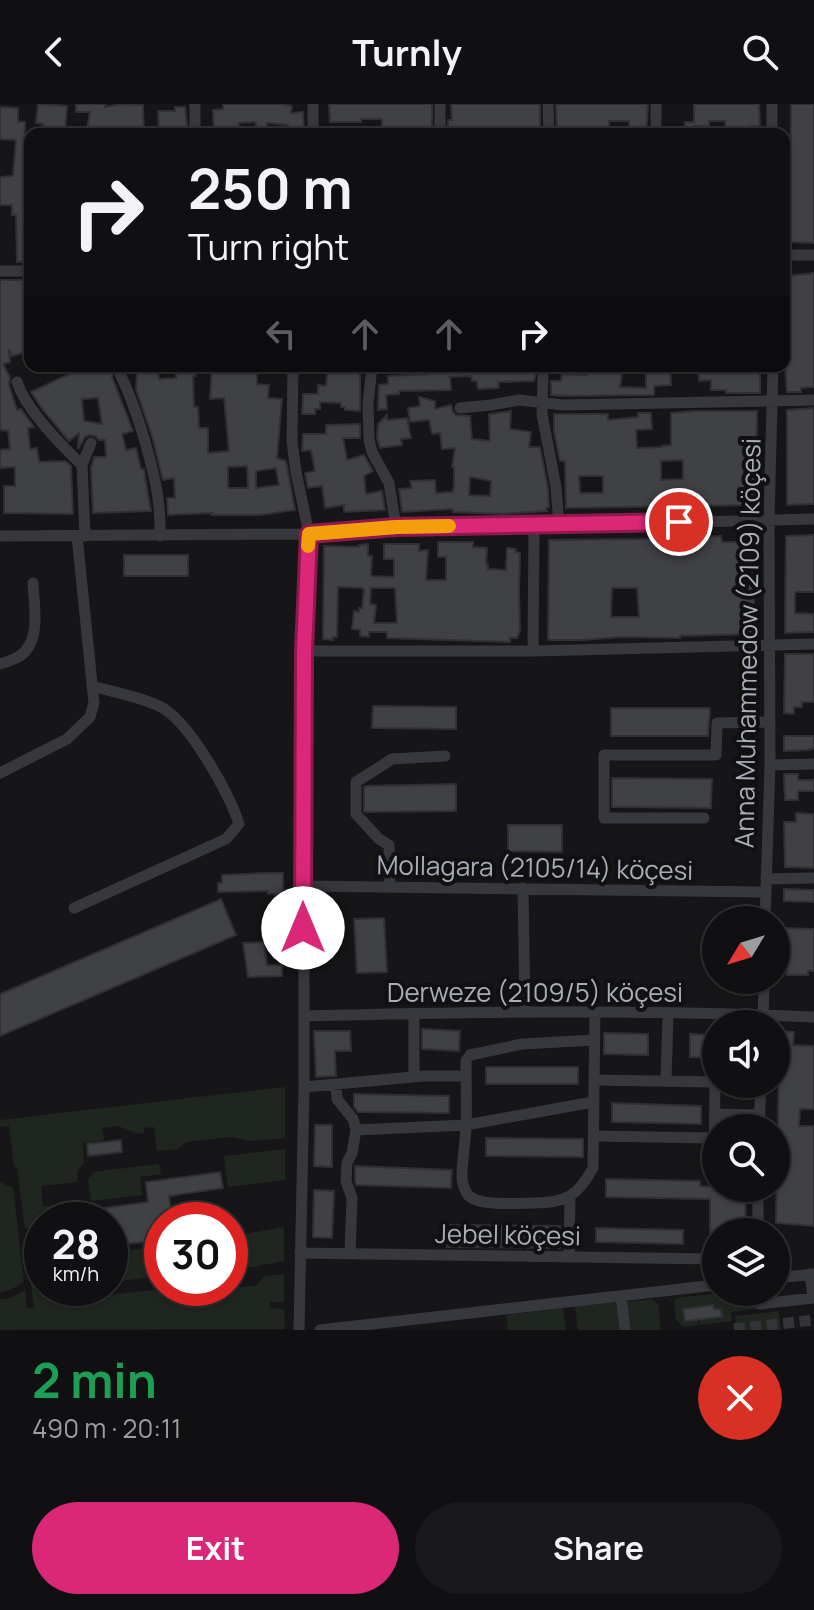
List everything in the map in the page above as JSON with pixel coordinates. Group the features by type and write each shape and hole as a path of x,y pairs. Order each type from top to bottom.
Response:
{"street":[{"path":"195,104 195,128"},
{"path":"313,104 313,128"},
{"path":"440,104 440,128"},
{"path":"548,104 549,128"},
{"path":"656,104 656,128"},
{"path":"772,104 772,128"},
{"path":"790,255 814,255"},
{"path":"0,271 24,271"},
{"path":"293,372 292,441 309,534 304,651 304,1087 299,1330"},
{"path":"371,372 369,439 372,452 389,483 396,527"},
{"name":"Anna Muhammedow (2109) köçesi","path":"766,906 770,765 769,520 773,372"},
{"path":"120,374 132,396 156,482 160,536"},
{"path":"543,376 541,403 556,487 559,525"},
{"path":"17,382 27,403 82,465"},
{"path":"460,408 519,400 563,405 814,400"},
{"path":"0,773 67,739 90,717 94,703 81,536 82,465 91,443"},
{"path":"0,536 309,534 396,527 814,519"},
{"path":"533,651 534,526"},
{"path":"0,664 17,658 31,644 34,631 33,583"},
{"path":"304,651 533,651 814,644"},
{"path":"74,908 226,839 239,824 209,764 172,714 159,706 92,686"},
{"path":"704,818 604,818 604,755 716,755 717,723 770,722"},
{"path":"390,887 389,845 379,839 356,814 356,782 392,759 445,756"},
{"path":"770,765 814,764"},
{"path":"766,879 814,878"},
{"name":"Mollagara (2105/14) köçesi","path":"303,886 766,892"},
{"path":"523,888 525,1012"},
{"name":"Derweze (2109/5) köçesi","path":"304,1016 525,1012 702,1016"},
{"path":"594,1040 522,1044 470,1055 466,1061 462,1181 468,1195 495,1203 548,1203 570,1197 585,1183 593,1168 595,1013"},
{"path":"414,1014 414,1077"},
{"path":"666,1081 668,1014"},
{"name":"Derweze (2109/5) köçesi","path":"790,1018 814,1017"},
{"path":"304,1087 414,1077 466,1076"},
{"path":"594,1080 715,1082 715,1114"},
{"path":"336,1085 337,1099 353,1119 356,1130 347,1163 346,1181 352,1198 350,1254"},
{"path":"356,1130 466,1125 593,1102"},
{"path":"593,1136 702,1138"},
{"path":"569,1257 570,1197"},
{"name":"Jebel köçesi","path":"300,1253 702,1259"},
{"path":"790,1276 812,1274 813,1298 790,1301"},
{"path":"320,1330 702,1287"},
{"path":"621,1296 625,1330"}],"shaded area":[{"path":"285,1087 285,1138 251,1141 232,1137 186,1142 178,1149 157,1151 154,1127 144,1128 144,1133 138,1134 118,1126 102,1128 104,1140 83,1143 84,1163 77,1171 78,1182 41,1186 43,1202 24,1202 24,1221 9,1126 0,1127 0,1120"},
{"path":"285,1149 285,1180 228,1187 224,1156"},
{"path":"159,1164 161,1174 140,1177 142,1195 91,1201 88,1180 93,1172"},
{"path":"0,1182 13,1188 24,1281 0,1292"},
{"path":"284,1227 284,1261 248,1268 248,1233"},
{"path":"144,1249 144,1278 128,1280 128,1251"},
{"path":"284,1274 284,1302 270,1302 270,1308 284,1309 285,1329 0,1330 0,1299 24,1291 24,1306 128,1306 128,1293 144,1291 144,1306 248,1306 248,1286 257,1285 264,1276"},
{"path":"702,1295 703,1306 683,1308 684,1322 698,1320 698,1325 683,1327 676,1320 674,1300"},
{"path":"652,1299 658,1304 661,1330 630,1330 627,1302"},
{"path":"616,1300 619,1330 578,1330 575,1305"},
{"path":"713,1306 757,1306 757,1309 731,1312 732,1321 700,1325 700,1320 722,1318 721,1308 714,1309"},
{"path":"563,1308 566,1330 508,1330 506,1315"},
{"path":"779,1311 781,1330 737,1330 735,1316"}],"building":[{"path":"38,104 67,106 65,128 43,128 43,124 36,123"},
{"path":"76,104 105,104 105,107 143,105 144,128 87,128 90,112 76,112"},
{"path":"223,104 292,106 291,113 303,112 304,128 267,123 266,128 255,128 256,122 239,123 239,128 214,128 213,110 223,109"},
{"path":"329,104 432,104 432,128 382,128 382,119 330,122"},
{"path":"451,104 540,104 540,128 448,128 448,120 452,120"},
{"path":"556,104 648,104 646,128 629,128 629,121 609,121 609,127 557,128"},
{"path":"694,104 759,104 760,126 726,128 725,121 709,121 709,126 685,128 685,122 694,122"},
{"path":"791,104 814,104 814,243 790,242"},
{"path":"0,107 18,108 18,122 25,122 24,262 17,262 16,215 12,215 12,205 0,205 0,177 13,176 16,140 0,139"},
{"path":"175,107 185,107 187,128 159,128 158,111 175,111"},
{"path":"814,273 814,387 801,388 801,392 787,392 786,372 790,372 790,276"},
{"path":"0,280 24,280 24,353 12,356 9,349 10,362 3,364 10,377 9,385 17,410 21,409 34,427 28,428 30,449 37,448 39,462 65,461 71,466 73,514 4,513 4,486 15,486 15,467 0,468 0,450 10,449 8,431 0,430"},
{"path":"74,372 113,372 133,431 122,434 126,450 136,448 141,469 144,469 151,511 93,513 91,468 94,457 106,457 105,440 89,435 78,449 79,433 69,441 31,392","holes":["98,398 102,424 84,421 82,399"]},
{"path":"158,372 159,379 176,378 176,372 196,372 196,376 193,376 194,407 198,407 199,428 208,428 208,453 229,451 224,398 210,399 212,372 257,372 257,384 269,385 268,398 282,399 277,458 286,461 295,510 261,515 168,515 167,498 175,498 174,478 163,480 136,389 137,373","holes":["247,466 248,488 228,488 228,467","276,468 279,485 256,488 256,471"]},
{"path":"327,372 360,372 360,411 345,410 341,403 320,402 320,409 315,409 315,414 302,414 303,394 318,394 318,385 326,386"},
{"path":"536,372 534,381 498,382 499,388 478,389 477,381 472,381 471,376 450,377 451,390 399,391 399,394 386,395 387,409 378,410 379,385 388,384 388,376"},
{"path":"611,372 622,374 620,387 646,388 646,372 670,372 671,385 654,386 654,395 551,395 551,381 561,381 562,374"},
{"path":"698,372 760,372 760,393 726,393 726,390 711,390 711,380 699,381"},
{"path":"419,397 435,401 435,409 451,405 456,415 470,416 472,439 490,441 489,414 511,411 510,429 531,432 529,447 540,447 548,488 547,511 502,514 453,512 453,509 402,512 399,489 412,488 410,481 435,480 436,493 453,492 455,448 442,449 440,433 432,434 429,420 410,422 408,408 420,406","holes":["470,477 491,481 490,496 469,495"]},
{"path":"814,408 814,504 787,505 787,410"},
{"path":"757,411 756,505 566,508 565,461 560,461 554,414 608,414 608,420 651,413 652,429 636,430 637,448 671,445 671,413","holes":["683,460 683,479 661,480 661,461","579,476 603,476 603,493 580,493"]},
{"path":"387,415 387,420 407,418 411,438 401,439 402,445 380,448 378,424"},
{"path":"360,424 360,438 343,438 347,460 364,455 373,471 364,476 366,494 382,491 385,510 344,512 344,505 325,508 322,486 308,488 305,473 315,471 311,450 302,451 303,434 326,434 326,425"},
{"path":"740,535 755,535 755,548 748,548 748,567 754,567 754,634 548,640 549,540 721,536 722,542 740,542","holes":["612,588 637,588 639,617 611,617"]},
{"path":"814,535 814,592 795,592 795,613 814,614 814,632 785,633 786,536"},
{"path":"438,542 473,542 473,547 487,548 488,569 506,570 507,548 520,553 520,630 517,638 510,638 510,642 387,638 387,632 369,632 369,637 360,636 360,630 352,629 354,611 359,612 362,608 364,590 338,587 337,637 333,640 323,639 324,546 359,547 368,544 368,556 372,556 371,576 394,577 394,559 384,559 384,544 419,544 419,551 428,550 426,580 446,580 446,557 438,557","holes":["371,588 395,588 397,623 374,623 376,605 370,604"]},
{"path":"124,555 188,555 188,576 124,576"},
{"path":"785,654 814,654 814,702 802,702 802,707 794,707 794,714 784,713"},
{"path":"373,706 456,707 456,729 372,728"},
{"path":"611,708 710,708 708,736 611,736"},
{"path":"784,736 814,736 814,749 784,751"},
{"path":"784,774 798,774 798,780 814,780 814,791 798,791 798,800 785,800"},
{"path":"612,778 712,779 711,808 612,807"},
{"path":"456,784 456,811 364,811 366,786"},
{"path":"796,813 814,814 814,868 785,867 784,822 796,822"},
{"path":"508,825 562,825 562,852 508,851"},
{"path":"283,873 284,935 276,935 275,894 268,894 268,891 218,892 222,875"},
{"path":"784,889 814,890 814,902 784,901"},
{"path":"221,899 236,935 0,1036 0,994"},
{"path":"384,918 387,972 357,973 354,919"},
{"path":"790,928 814,929 814,971 808,971 808,975 790,975"},
{"path":"264,942 267,965 282,965 282,976 248,977 243,943"},
{"path":"422,1029 460,1031 459,1051 422,1049"},
{"path":"314,1031 350,1031 351,1051 335,1051 336,1076 316,1077"},
{"path":"790,1032 794,1032 793,1045 814,1046 814,1109 800,1109 799,1126 814,1126 814,1226 790,1224 790,1218 776,1218 776,1202 790,1202 790,1114 778,1114 778,1098 790,1098"},
{"path":"604,1033 648,1034 648,1055 604,1054"},
{"path":"690,1034 702,1034 702,1057 690,1057"},
{"path":"486,1067 578,1067 578,1084 486,1084"},
{"path":"354,1094 449,1096 449,1113 358,1112 354,1107"},
{"path":"612,1103 701,1106 701,1124 612,1122"},
{"path":"315,1125 332,1125 332,1167 314,1166"},
{"path":"486,1138 583,1139 583,1157 486,1156"},
{"path":"121,1140 122,1152 88,1156 87,1144"},
{"path":"355,1166 452,1170 451,1188 356,1185"},
{"path":"220,1172 223,1188 169,1196 170,1202 148,1202 146,1182"},
{"path":"606,1179 700,1181 702,1186 702,1199 606,1197"},
{"path":"314,1190 334,1191 332,1238 313,1237"},
{"path":"710,1202 745,1202 746,1218 710,1218"},
{"path":"144,1203 144,1242 128,1244 128,1205"},
{"path":"447,1225 560,1226 560,1248 447,1247"},
{"path":"596,1228 683,1230 683,1244 596,1242"},
{"path":"713,1306 714,1309 721,1309 722,1317 685,1321 683,1309"}],"tunnel":[{"path":"734,1329 814,1320"}],"slow traffic":[{"path":"308,546 309,534 449,526"}],"route":[{"path":"303,928 304,651 309,534 396,527 679,522"}]}
